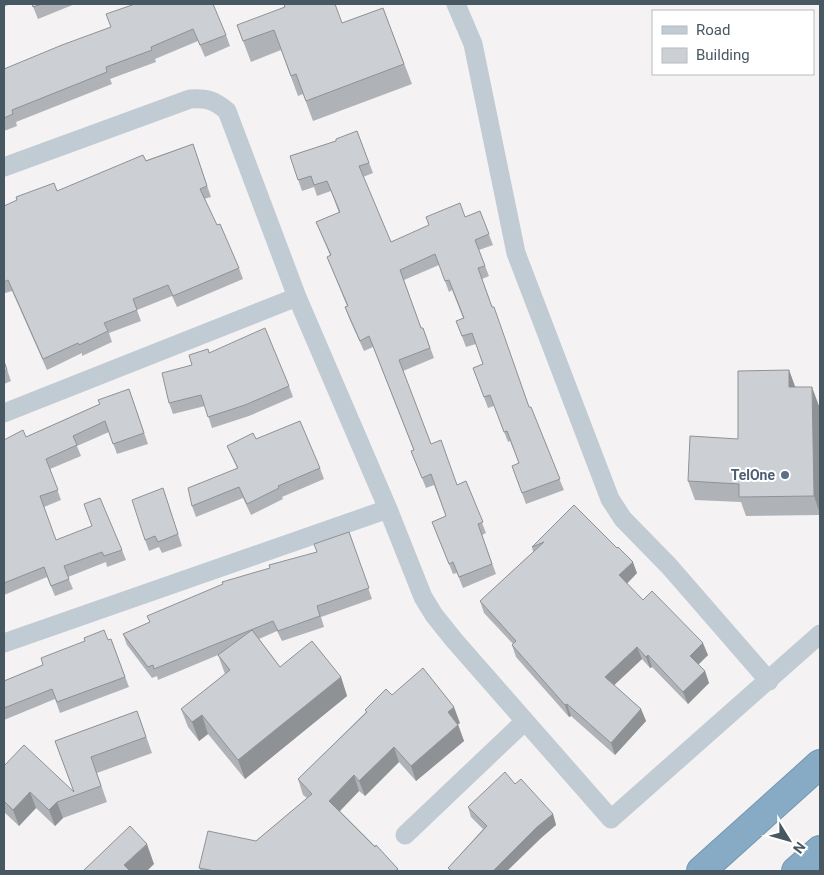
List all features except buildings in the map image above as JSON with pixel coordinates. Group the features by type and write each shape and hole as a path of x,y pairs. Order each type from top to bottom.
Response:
{"highway":[{"path":"701,871 820,764"},
{"path":"796,871 820,850"}],"street":[{"path":"456,4 473,44 516,252 610,498 623,519 669,566 769,681"},
{"path":"4,167 190,99 217,102 227,111 297,297 388,508 423,597 434,615 611,819 820,634"},
{"path":"4,413 297,297"},
{"path":"4,643 388,508"},
{"path":"405,835 525,721"}],"place":[{"name":"TelOne","path":"785,475"}]}
